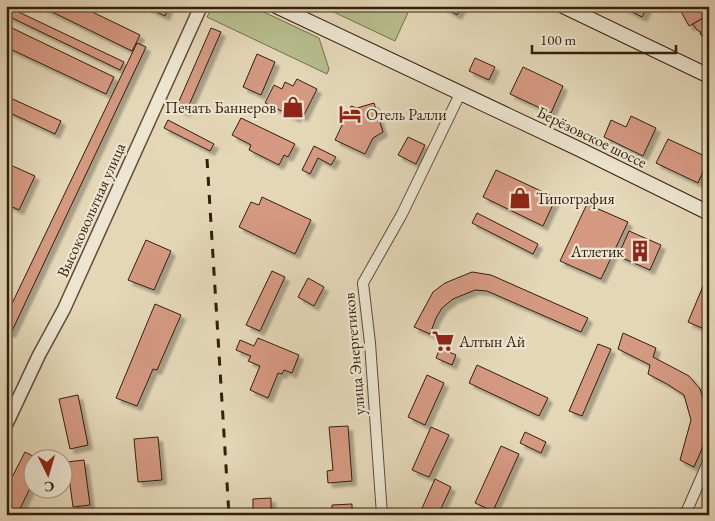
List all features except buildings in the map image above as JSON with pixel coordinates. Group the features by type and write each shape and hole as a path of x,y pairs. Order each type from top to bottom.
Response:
{"main road":[{"name":"Берёзовское шоссе","path":"276,6 579,149 709,213"},
{"path":"563,6 709,76"}],"street":[{"name":"Высоковольтная улица","path":"6,425 64,309 201,6"},
{"name":"улица Энергетиков","path":"382,515 363,283 402,214 460,94"},
{"path":"685,515 709,460"}],"green space":[{"path":"213,6 251,6 319,38 329,69 327,74 207,17"},
{"path":"321,6 411,6 395,41"}],"railway":[{"path":"207,159 229,515"}],"place":[{"name":"Печать Баннеров","path":"293,107"},
{"name":"Отель Ралли","path":"350,114"},
{"name":"Типография","path":"520,198"},
{"name":"Атлетик","path":"640,251"},
{"name":"Алтын Ай","path":"443,341"}]}
